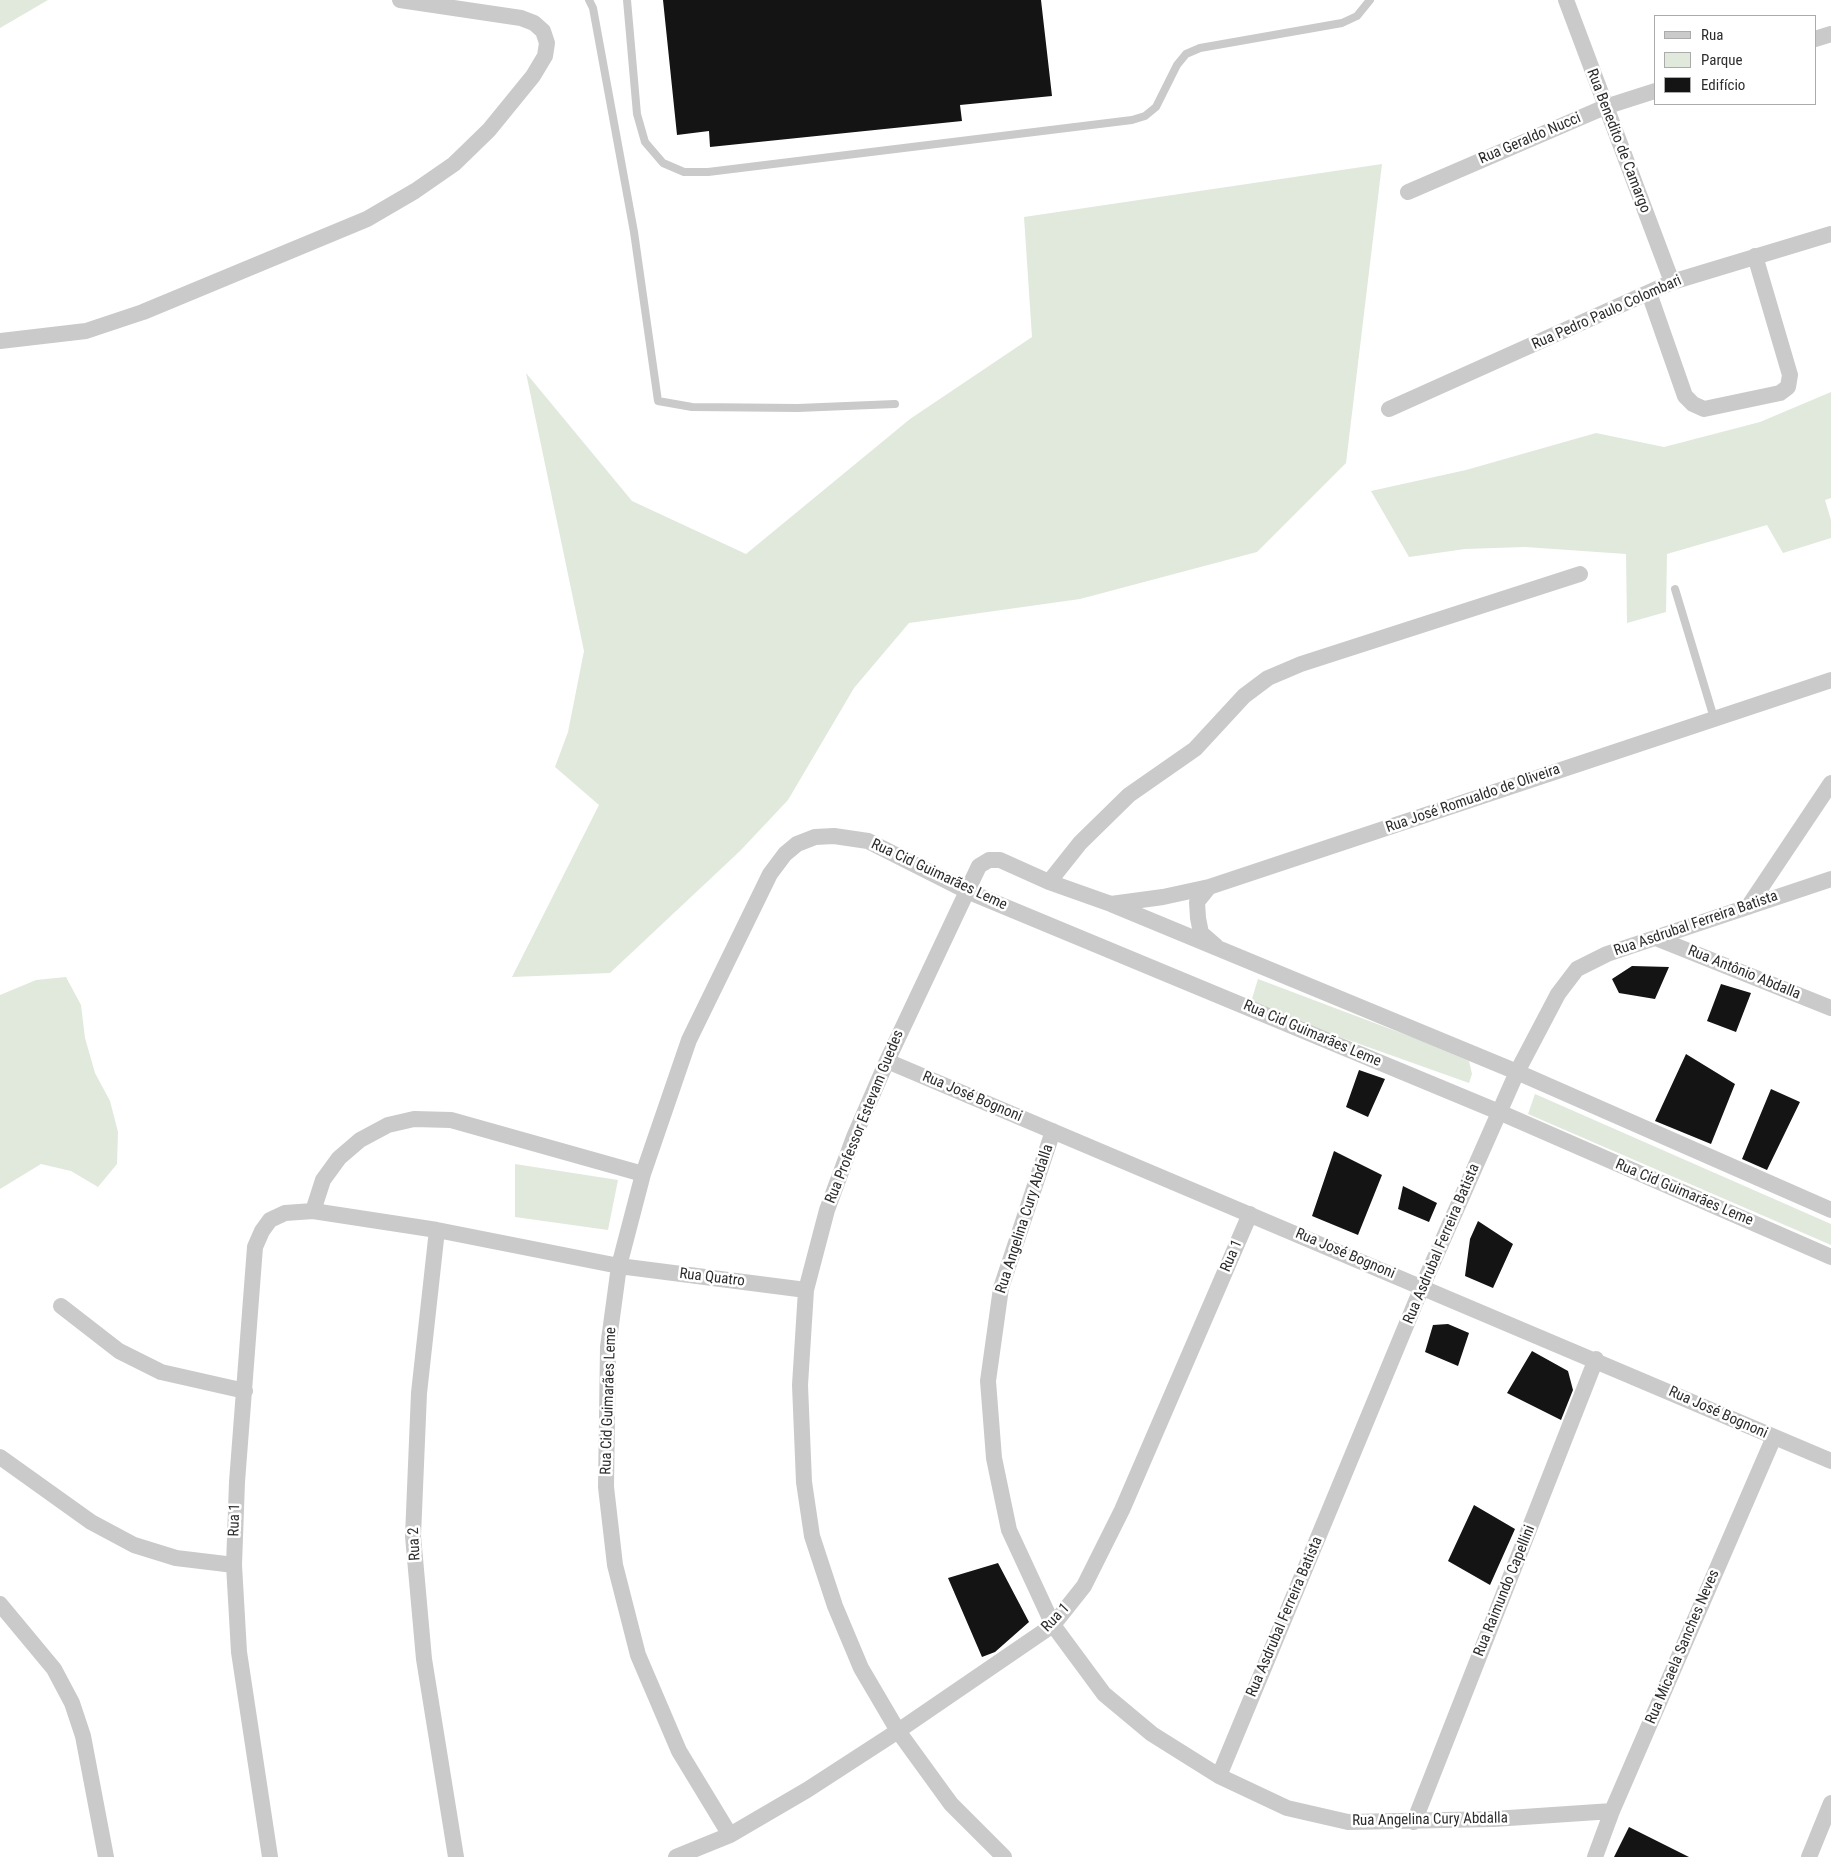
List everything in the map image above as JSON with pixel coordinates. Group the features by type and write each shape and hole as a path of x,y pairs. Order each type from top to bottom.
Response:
{"street":[{"path":"0,341 86,330 143,312 367,219 415,191 454,164 489,130 533,76 545,56 547,43 543,31 534,23 522,18 400,0"},
{"name":"Rua Benedito de Camargo","path":"1566,0 1672,282"},
{"path":"1816,39 1831,34"},
{"name":"Rua Geraldo Nucci","path":"1408,192 1605,107 1654,91"},
{"name":"Rua Pedro Paulo Colombari","path":"1389,409 1672,282 1831,234"},
{"path":"1649,293 1685,396 1692,404 1704,409 1780,393 1788,387 1790,375 1755,256"},
{"path":"1580,574 1301,664 1268,678 1244,696 1195,749 1129,796 1080,843 1049,882 1111,904 1222,952 1517,1072 1831,1210"},
{"name":"Rua José Romualdo de Oliveira","path":"1111,904 1163,897 1209,887 1714,718 1827,685"},
{"path":"1748,906 1831,783"},
{"name":"Rua Cid Guimarães Leme","path":"730,1835 679,1751 638,1655 615,1565 606,1488 608,1347 619,1266 643,1174 689,1040 770,874 784,854 797,844 815,837 834,836 868,841 967,891 1499,1112 1831,1257"},
{"name":"Rua Professor Estevam Guedes","path":"1004,1857 951,1804 898,1732 857,1659 834,1606 812,1536 804,1482 800,1385 806,1290 827,1210 854,1137 887,1061 979,866 989,860 1000,860 1049,882"},
{"name":"Rua Asdrubal Ferreira Batista","path":"1219,1776 1422,1287 1517,1072 1558,994 1577,969 1606,954 1831,879"},
{"path":"1209,887 1197,902 1201,933 1222,952"},
{"name":"Rua Antônio Abdalla","path":"1656,938 1831,1008"},
{"name":"Rua José Bognoni","path":"887,1061 1831,1461"},
{"path":"308,1211 323,1180 339,1158 360,1140 388,1125 414,1119 451,1120 643,1174"},
{"name":"Rua Angelina Cury Abdalla","path":"1053,1131 1001,1288 988,1381 994,1458 1009,1530 1053,1625 1104,1694 1152,1734 1219,1776 1287,1808 1348,1822 1414,1822 1612,1811"},
{"name":"Rua 1","path":"270,1857 242,1671 234,1565 237,1482 246,1391 255,1247 262,1231 270,1220 285,1213 308,1211 437,1230"},
{"name":"Rua 1","path":"676,1857 730,1835 808,1790 898,1732 1053,1625 1084,1586 1122,1510 1250,1214"},
{"name":"Rua Quatro","path":"437,1230 619,1266 806,1290"},
{"name":"Rua 2","path":"437,1230 419,1394 413,1536 424,1659 456,1857"},
{"path":"61,1306 119,1350 161,1372 246,1391"},
{"name":"Rua Raimundo Capellini","path":"1414,1822 1596,1360"},
{"name":"Rua Micaela Sanches Neves","path":"1596,1857 1612,1811 1774,1437"},
{"path":"0,1457 91,1522 134,1545 176,1558 234,1565"},
{"path":"0,1604 54,1669 72,1703 83,1736 106,1857"},
{"path":"1809,1857 1831,1803"}],"lane":[{"path":"589,0 595,18 634,232 658,401 692,407 798,408 895,404"},
{"path":"627,0 637,114 644,142 663,163 684,172 708,172 1132,120 1146,116 1156,107 1177,65 1186,54 1200,48 1342,23 1357,16 1370,0"},
{"path":"1675,589 1714,718"}],"green space":[{"path":"0,0 48,0 0,28"},
{"path":"1382,164 1346,463 1257,552 1080,599 909,623 854,688 788,800 740,851 610,973 512,977 599,805 555,767 568,732 584,651 526,373 632,501 746,554 910,419 1032,337 1024,217"},
{"path":"1831,392 1831,498 1825,500 1831,520 1831,538 1783,553 1767,525 1667,554 1666,612 1627,623 1626,554 1525,547 1465,549 1409,557 1371,491 1466,470 1596,433 1664,447 1760,422"},
{"path":"66,977 81,1005 85,1038 95,1073 110,1101 118,1132 117,1164 98,1187 71,1171 41,1164 0,1189 0,995 36,980"},
{"path":"1258,979 1417,1039 1469,1061 1472,1074 1469,1083 1250,1005"},
{"path":"1535,1094 1831,1224 1831,1245 1528,1114"},
{"path":"515,1164 618,1180 608,1230 515,1217"}],"building":[{"path":"663,0 1041,0 1052,96 960,105 962,121 710,147 709,131 677,135"},
{"path":"1632,966 1669,967 1655,999 1619,993 1612,979"},
{"path":"1721,984 1751,993 1736,1032 1707,1021"},
{"path":"1686,1054 1735,1084 1711,1144 1655,1121"},
{"path":"1359,1070 1385,1079 1368,1117 1346,1107"},
{"path":"1771,1089 1800,1102 1767,1170 1742,1159"},
{"path":"1334,1151 1382,1175 1358,1235 1312,1216"},
{"path":"1403,1186 1437,1203 1429,1222 1398,1209"},
{"path":"1478,1221 1513,1244 1493,1288 1465,1276 1470,1239"},
{"path":"1448,1324 1469,1333 1458,1366 1425,1352 1433,1325"},
{"path":"1532,1351 1568,1371 1573,1390 1561,1420 1507,1393"},
{"path":"1474,1505 1515,1529 1490,1585 1448,1561"},
{"path":"998,1563 1029,1622 995,1652 982,1657 948,1578"},
{"path":"1629,1827 1689,1857 1614,1857"}]}
